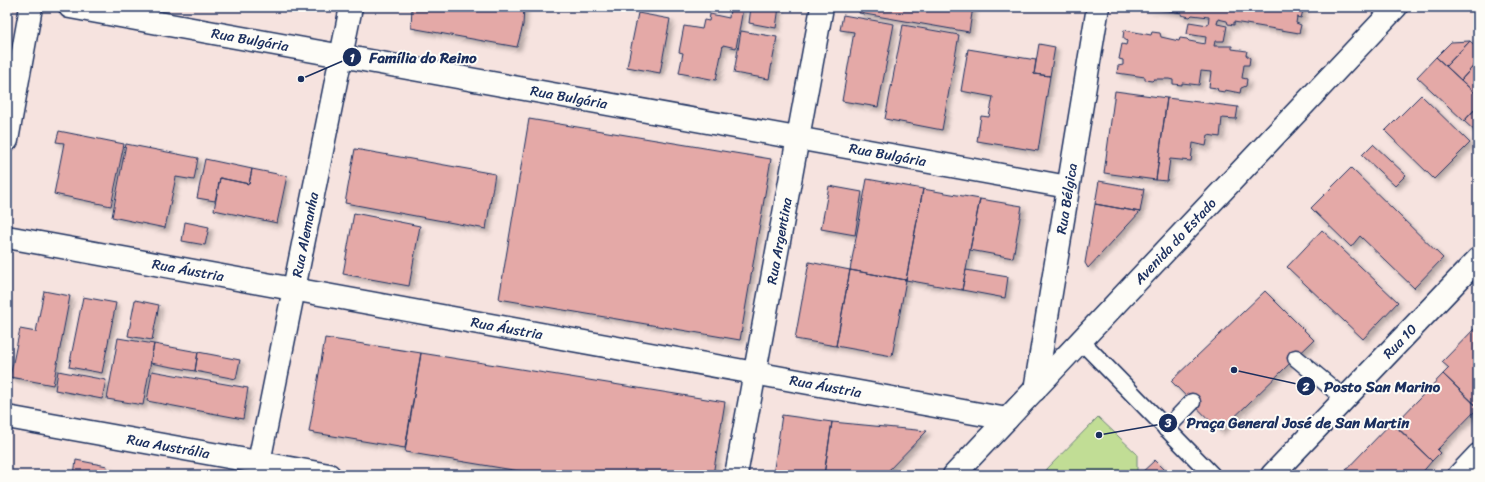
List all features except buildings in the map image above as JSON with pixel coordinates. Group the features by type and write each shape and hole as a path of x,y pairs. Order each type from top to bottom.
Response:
{"street":[{"path":"7,140 31,7"},
{"name":"Rua Bulgária","path":"70,7 1068,187"},
{"name":"Rua Alemanha","path":"259,462 351,7"},
{"name":"Rua Argentina","path":"736,475 822,7"},
{"name":"Rua Bélgica","path":"1035,390 1098,7"},
{"name":"Avenida do Estado","path":"954,475 1396,7"},
{"name":"Rua Áustria","path":"7,237 1007,419"},
{"name":"Rua 10","path":"1272,475 1478,259"},
{"name":"Rua Austrália","path":"7,417 329,475"},
{"path":"1460,475 1478,455"}],"lane":[{"path":"1081,341 1212,475"},
{"path":"1296,358 1344,399"},
{"path":"1166,429 1192,402"}],"green space":[{"path":"1098,417 1137,454 1137,475 1041,475"}],"place":[{"name":"Família do Reino","path":"301,79"},
{"name":"Posto San Marino","path":"1234,370"},
{"name":"Praça General José de San Martin","path":"1099,435"}]}
